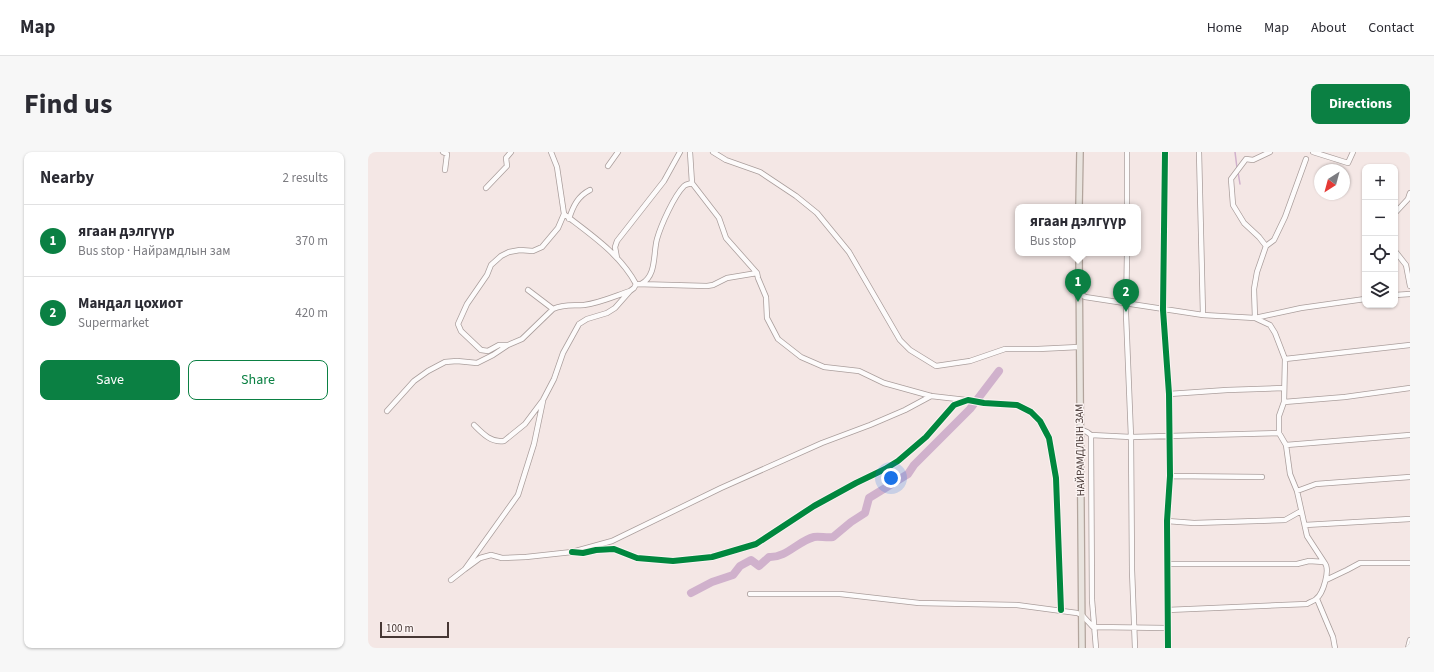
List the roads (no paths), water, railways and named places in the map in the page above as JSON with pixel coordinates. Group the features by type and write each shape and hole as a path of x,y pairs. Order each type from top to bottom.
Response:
{"main road":[{"path":"1079,204 1080,152"},
{"name":"НАЙРАМДЛЫН ЗАМ","path":"1079,256 1082,648"}],"street":[{"path":"443,152 446,154 445,170"},
{"path":"486,188 507,166 506,158 511,152"},
{"path":"551,152 557,167 564,214 558,228 542,247 533,251 520,250 509,252 501,256 491,265 487,275 467,304 458,324 461,331 481,350 488,351 499,345 508,344 522,339 553,309 560,306 584,305 599,302 630,291"},
{"path":"608,166 618,152"},
{"path":"617,258 614,247 617,241 664,181 680,152"},
{"path":"690,152 692,183 719,218 726,238 757,273 766,297 767,318 778,339 793,351 801,357 824,367 859,371 884,383 931,396 984,403 1017,405 1026,409 1040,421 1049,438 1056,478 1061,610"},
{"path":"712,152 726,160 760,172 796,196 817,213 849,252 900,340 910,350 930,363 936,366 956,364 970,361 1005,349 1079,347"},
{"path":"1127,152 1127,204"},
{"path":"1165,152 1162,310 1169,394 1170,476 1167,521 1168,648"},
{"path":"1199,152 1202,315"},
{"path":"1266,246 1244,223 1233,205 1232,179 1246,159 1253,160 1270,152"},
{"path":"1313,152 1348,163 1353,152"},
{"path":"1255,318 1254,289 1257,272 1266,246 1274,240 1285,217 1306,159"},
{"path":"641,284 648,278 653,266 657,238 670,208 685,185 692,183"},
{"path":"570,219 573,206 583,194 590,190"},
{"path":"1398,210 1408,199 1410,193"},
{"path":"564,214 599,241 617,258 631,275 636,284"},
{"path":"1398,255 1406,265 1410,286"},
{"path":"1127,256 1126,314 1131,437 1133,627 1135,648"},
{"path":"636,284 707,286 713,285 727,278 757,273"},
{"path":"474,425 490,439 500,442 504,441 525,424 543,400 554,379 563,353 579,324 587,319 607,313 615,308 636,284"},
{"path":"528,290 553,309"},
{"path":"1078,291 1085,297 1162,310 1202,315 1255,318 1301,308 1362,299"},
{"path":"1398,295 1410,294"},
{"path":"1167,610 1307,604 1317,599 1326,580 1328,571 1326,564 1307,536 1297,491 1290,474 1286,445 1279,433 1278,416 1284,402 1285,360 1275,333 1270,325 1255,318"},
{"path":"387,411 414,381 445,362 457,360 477,362 494,355 508,344"},
{"path":"1285,360 1410,345"},
{"path":"1169,394 1284,388"},
{"path":"1284,402 1345,397 1410,388"},
{"path":"451,580 480,558 491,555 502,558 526,558 572,552 612,542 728,485 822,443 905,410 931,396"},
{"path":"465,569 518,495 534,444 543,400"},
{"path":"572,552 583,553 596,550 614,549 637,558 673,561 712,557 756,544 814,506 898,461 926,437 954,405 968,400"},
{"path":"1080,429 1091,435 1131,437 1279,433"},
{"path":"1091,435 1092,600 1096,648"},
{"path":"1286,445 1410,435"},
{"path":"1170,476 1262,477"},
{"path":"1297,491 1316,484 1410,477"},
{"path":"1167,521 1194,523 1285,520 1291,518 1301,510"},
{"path":"1305,525 1410,519"},
{"path":"1168,564 1297,564 1309,561 1324,562"},
{"path":"1326,580 1360,563 1410,563"},
{"path":"750,594 840,594 919,603 1017,605 1061,610 1082,615 1093,627 1167,628"},
{"path":"1317,599 1333,637 1335,648"},
{"path":"1408,648 1410,640"}],"waterway":[{"path":"1235,152 1237,168"},
{"path":"1238,172 1240,184"},
{"path":"691,593 712,582 733,575 740,566 751,560 759,566 769,557 781,555 808,539 814,537 833,537 865,513 869,498 908,474 914,465 970,409 999,371"}],"place":[{"name":"ягаан дэлгүүр","path":"1078,302"},
{"name":"Мандал цохиот","path":"1126,312"}]}
